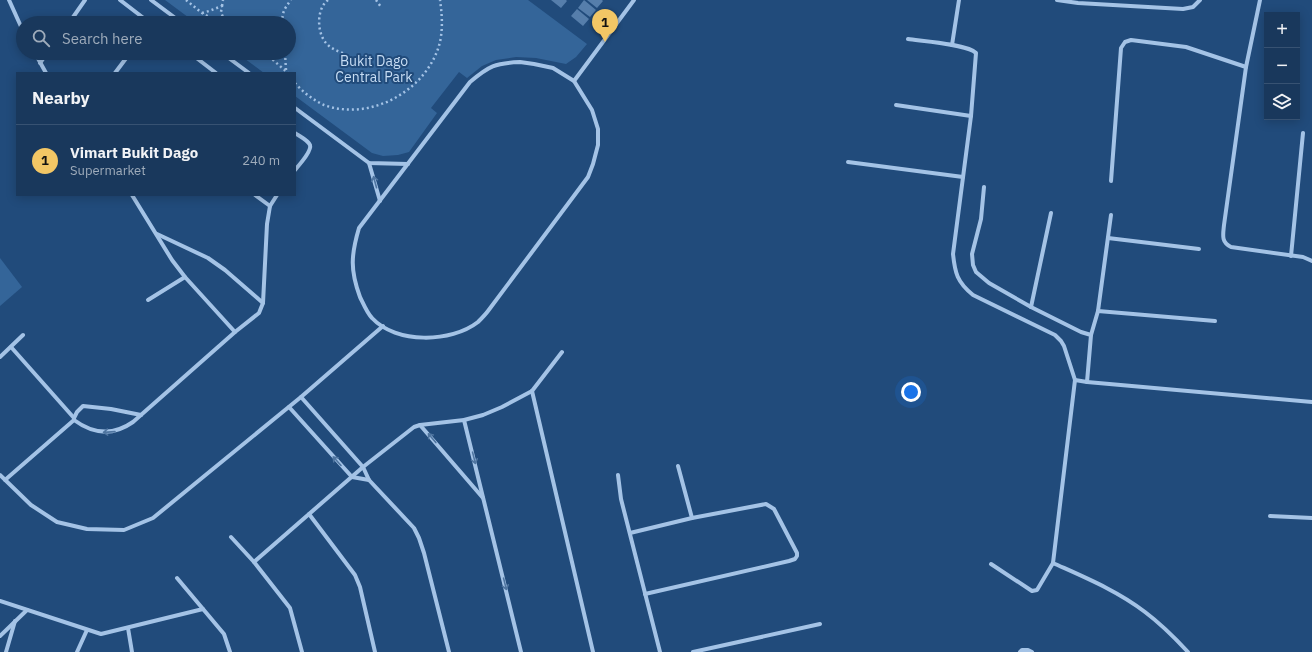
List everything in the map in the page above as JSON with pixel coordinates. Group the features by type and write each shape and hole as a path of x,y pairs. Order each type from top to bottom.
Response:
{"street":[{"path":"9,0 16,16"},
{"path":"74,16 85,0"},
{"path":"120,0 141,16"},
{"path":"151,0 173,16"},
{"path":"574,81 634,0"},
{"path":"952,45 959,0"},
{"path":"1057,0 1183,8 1193,7 1200,0"},
{"path":"1260,0 1246,66 1224,225 1224,241 1231,247 1291,256 1312,261"},
{"path":"908,39 952,45 972,49 976,52 971,116 953,254 955,271 963,287 973,294 1055,335 1064,346 1075,380 1053,563 1035,591 1032,591 991,564"},
{"path":"1111,181 1121,48 1125,42 1131,40 1186,47 1246,66"},
{"path":"38,60 45,72"},
{"path":"116,72 125,60"},
{"path":"199,60 215,72"},
{"path":"231,60 248,72"},
{"path":"502,63 527,63 553,68 574,81 592,110 598,129 598,145 588,177 488,311 478,322 446,336 429,338 397,334 383,326 372,318 363,303 355,283 352,263 354,244 359,228 408,164 470,82 485,70 502,63"},
{"path":"896,105 971,116"},
{"path":"296,109 369,163 408,164"},
{"path":"1291,256 1303,133"},
{"path":"296,134 310,144 311,147 296,169"},
{"path":"848,162 963,177"},
{"path":"369,163 380,202"},
{"path":"984,187 981,219 972,254 973,265 976,272 989,284 1031,307 1081,332 1092,335"},
{"path":"133,196 172,260 185,277 234,332"},
{"path":"256,196 270,206"},
{"path":"11,347 74,419 82,426 100,432 115,431 124,428 141,415 234,332 259,312 263,303 266,235 270,206 275,196"},
{"path":"1031,307 1051,213"},
{"path":"1087,382 1092,335 1098,311 1111,215"},
{"path":"156,234 208,258 225,270 263,303"},
{"path":"1108,238 1199,249"},
{"path":"148,300 185,277"},
{"path":"1098,311 1215,322"},
{"path":"0,475 31,505 57,522 87,529 124,530 153,518 301,397 383,326"},
{"path":"0,357 23,335"},
{"path":"254,562 363,467 414,427 464,420 483,415 502,407 532,391 562,352"},
{"path":"1075,380 1312,402"},
{"path":"532,391 593,652"},
{"path":"301,397 363,467 369,480 414,528 424,553 449,652"},
{"path":"4,480 74,419 77,412 83,406 111,409 141,415"},
{"path":"289,407 352,477 369,480"},
{"path":"464,420 521,652"},
{"path":"420,425 484,500"},
{"path":"678,466 692,518"},
{"path":"618,475 621,499 660,652"},
{"path":"630,533 692,518 766,504 774,509 797,553 795,559 789,561 646,594"},
{"path":"309,514 355,575 360,587 375,652"},
{"path":"1270,516 1312,518"},
{"path":"231,537 254,562 290,608 302,652"},
{"path":"1053,563 1118,595 1145,611 1167,630 1188,652"},
{"path":"177,578 224,634 230,652"},
{"path":"0,601 102,634 203,609"},
{"path":"0,636 27,610"},
{"path":"6,652 15,621"},
{"path":"693,652 820,624"},
{"path":"128,628 132,652"},
{"path":"77,652 87,630"},
{"path":"1020,652 1022,650 1028,650 1032,652"}],"path":[{"path":"186,0 207,16"},
{"path":"222,16 221,12 223,0"},
{"path":"282,16 285,8 291,0"},
{"path":"376,0 381,7"},
{"path":"296,84 313,99 336,108 351,110 360,109 376,106 398,98 421,78 437,51 442,27 440,0"},
{"path":"325,1 321,10 321,36 331,48 345,54"},
{"path":"202,13 222,6"},
{"path":"272,60 287,72"},
{"path":"286,60 287,72"}],"green space":[{"name":"Bukit Dago Central Park","path":"165,0 528,0 587,44 576,57 566,64 536,58 516,57 496,60 482,66 467,78 459,72 431,108 437,113 409,152 398,155 383,156 372,153 296,97 296,72 263,72 246,60 296,60 296,16 187,16"},
{"path":"0,258 22,287 0,306"}],"building":[{"path":"551,0 566,0 567,1 561,8"},
{"path":"584,0 596,10 590,17 578,8"},
{"path":"587,0 602,0 603,1 597,8"},
{"path":"577,9 589,19 583,26 571,16"}],"place":[{"name":"Vimart Bukit Dago","path":"605,42"}]}
